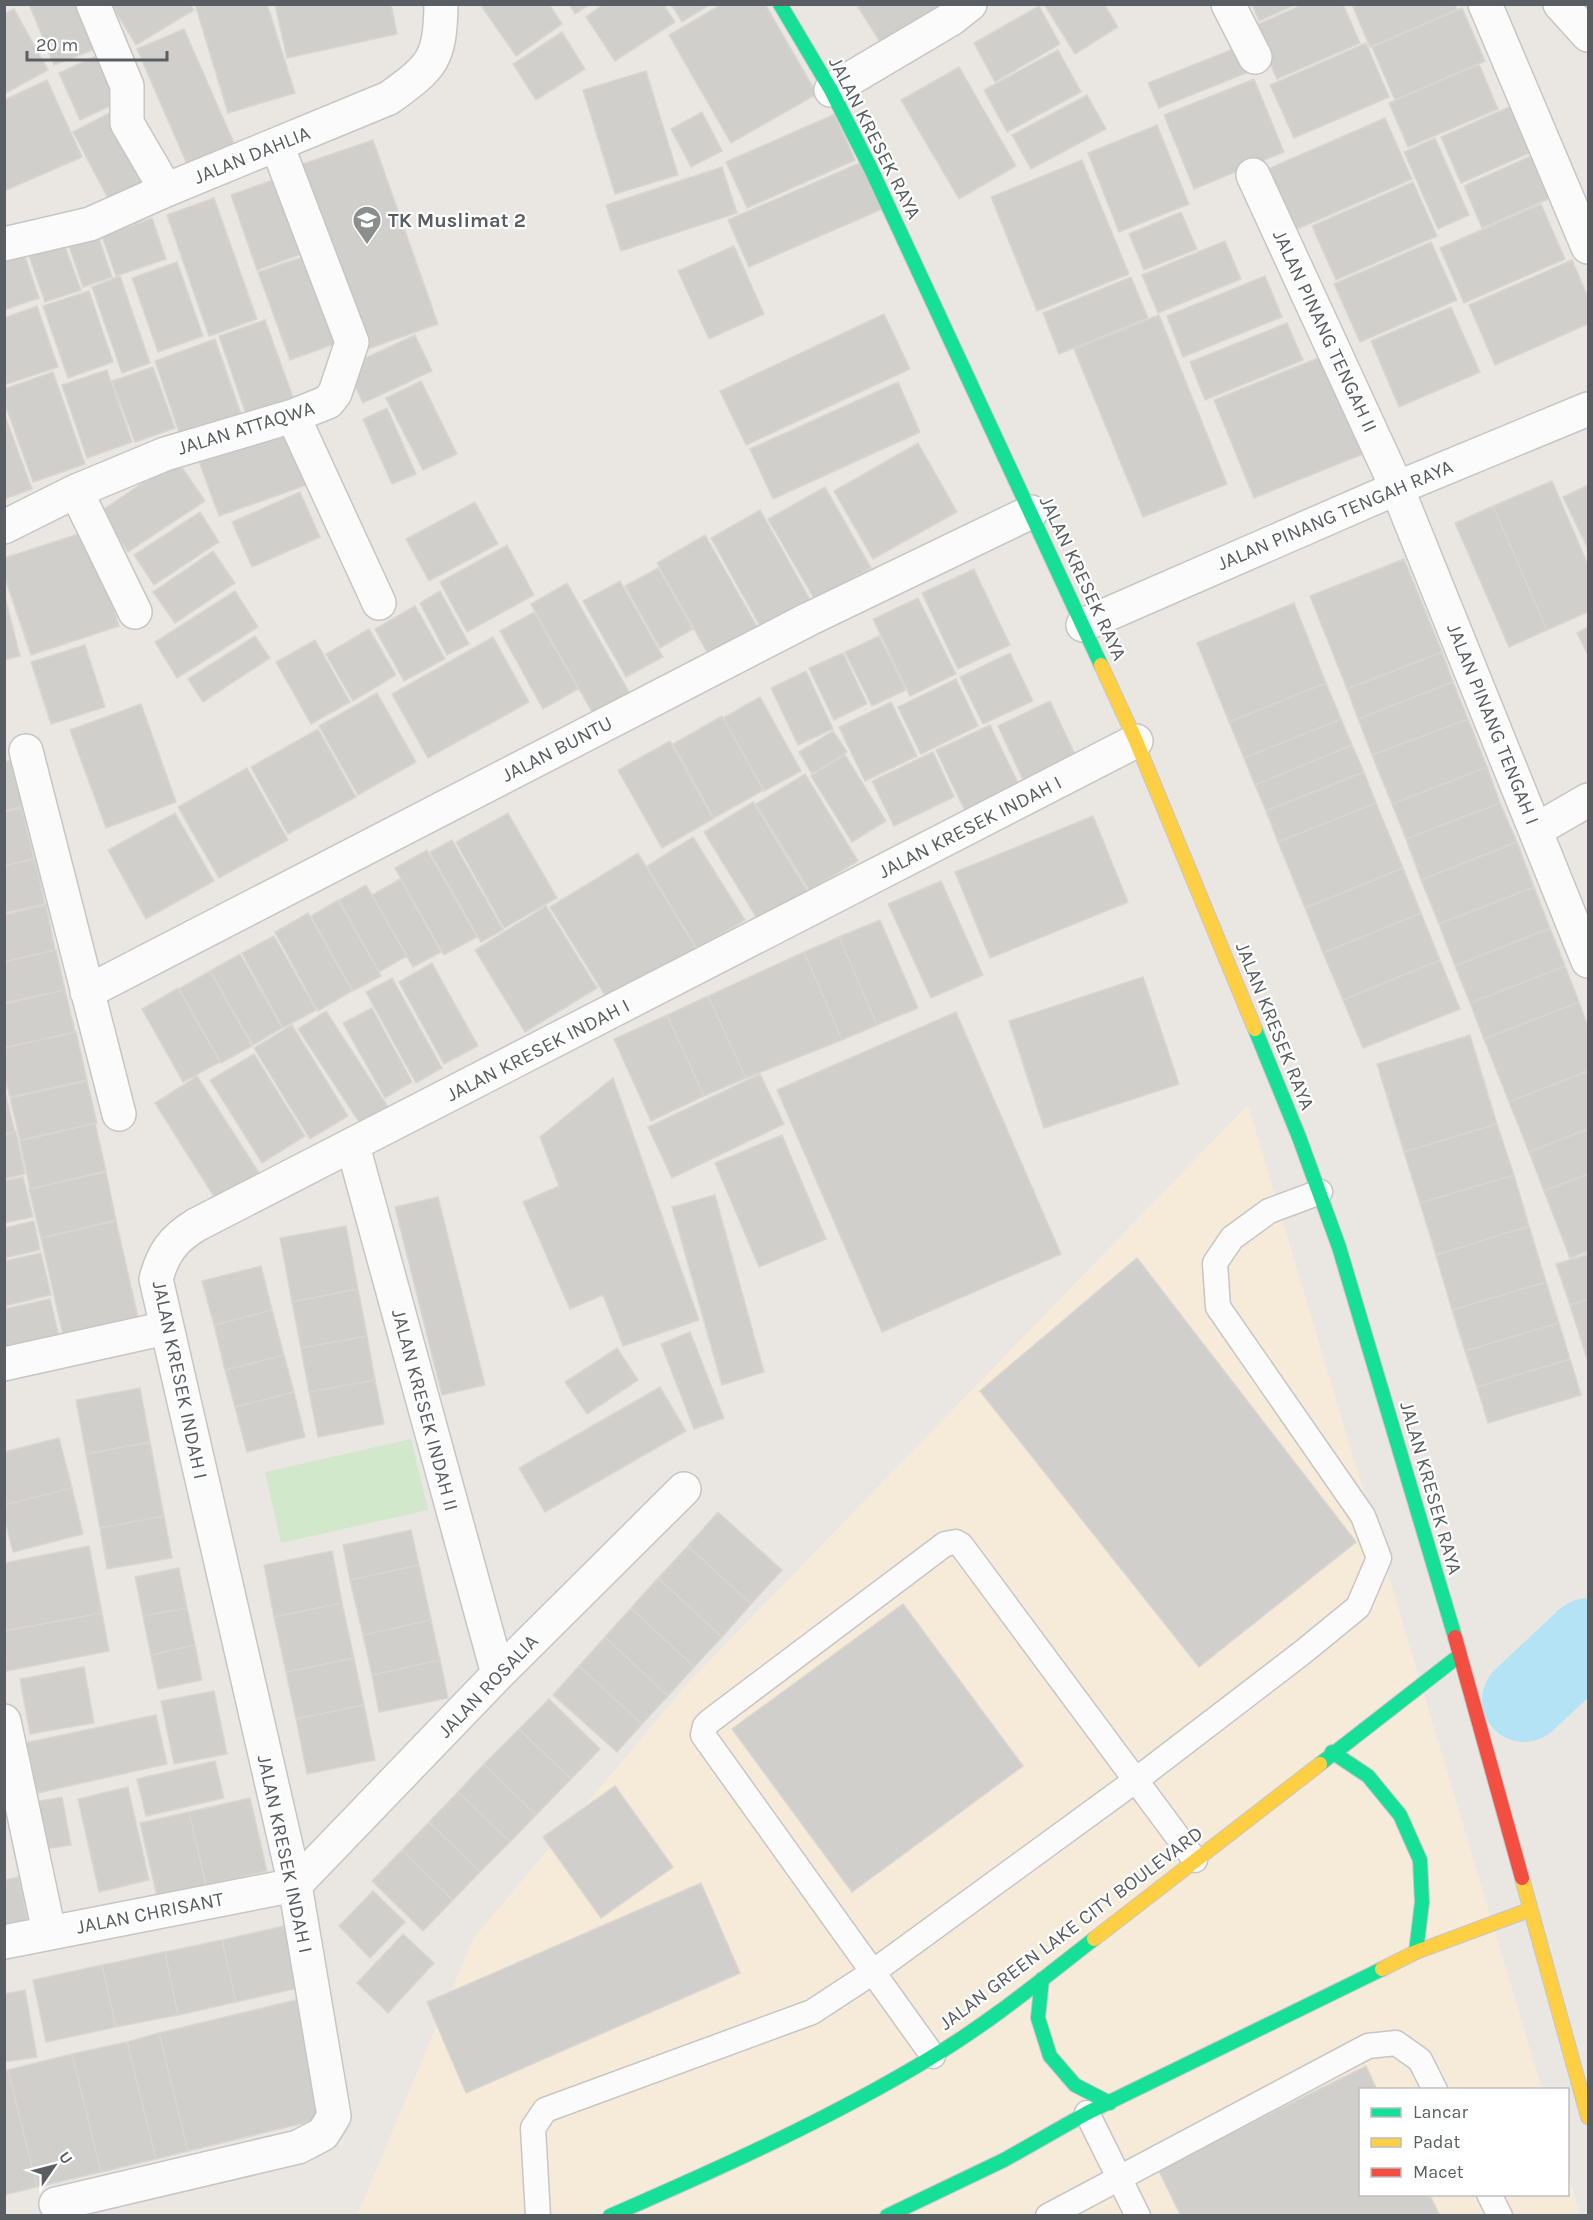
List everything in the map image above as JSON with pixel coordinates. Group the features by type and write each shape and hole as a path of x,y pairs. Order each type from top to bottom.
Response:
{"street":[{"path":"93,4 127,86 127,123 166,190"},
{"name":"JALAN DAHLIA","path":"4,244 90,224 166,190 389,98 420,75 438,50 441,4"},
{"name":"JALAN KRESEK RAYA","path":"780,4 831,90 871,169 1136,741 1320,1192 1343,1259 1460,1654 1588,2117"},
{"path":"831,90 970,4"},
{"path":"1228,4 1255,57"},
{"path":"1485,4 1588,248"},
{"path":"1560,4 1588,35"},
{"name":"JALAN ATTAQWA","path":"4,527 76,491 165,454 293,416 328,402 335,393 352,342 277,145"},
{"name":"JALAN PINANG TENGAH II","path":"1253,175 1397,488"},
{"name":"JALAN PINANG TENGAH RAYA","path":"1083,625 1397,488 1588,409"},
{"path":"293,416 379,603"},
{"name":"JALAN PINANG TENGAH I","path":"1397,488 1588,961"},
{"path":"76,491 135,612"},
{"name":"JALAN BUNTU","path":"87,992 809,619 1030,512"},
{"name":"JALAN KRESEK INDAH I","path":"56,2204 298,2147 323,2134 334,2116 295,1885 156,1279 162,1258 176,1238 196,1225 1136,741"},
{"path":"26,751 119,1114"},
{"path":"1536,830 1588,800"},
{"name":"JALAN KRESEK INDAH II","path":"353,1146 498,1674"},
{"path":"4,1364 166,1328"},
{"name":"JALAN ROSALIA","path":"295,1885 498,1674 684,1489"},
{"name":"JALAN GREEN LAKE CITY BOULEVARD","path":"610,2216 726,2167 823,2118 933,2056 1042,1979 1460,1654"},
{"path":"4,1721 49,1932"},
{"path":"1332,1752 1368,1776 1400,1815 1420,1860 1422,1902 1416,1952"},
{"name":"JALAN CHRISANT","path":"4,1942 295,1885"},
{"path":"887,2216 1004,2160 1087,2113 1416,1952 1529,1910"},
{"path":"1042,1979 1038,2018 1050,2056 1075,2085 1110,2103"}],"lane":[{"path":"538,2216 533,2128 545,2110 812,2012 873,1972 1136,1780 1358,1607 1379,1558 1363,1516 1218,1307 1215,1263 1232,1238 1269,1210 1320,1192"},
{"path":"933,2056 703,1735 705,1726 710,1721 945,1544 956,1542 961,1545 1195,1860"},
{"path":"1048,2216 1368,2046 1396,2043 1420,2060 1434,2088"},
{"path":"1087,2113 1138,2216"},
{"path":"1490,2196 1500,2216"}],"shaded area":[{"path":"1248,1105 1542,2088 1359,2088 1359,2196 1569,2196 1569,2176 1580,2215 357,2216 473,1939 688,1683"}],"green space":[{"path":"411,1439 428,1510 281,1543 265,1472"}],"building":[{"path":"29,4 82,4 100,47 54,65"},
{"path":"111,4 190,4 194,10 136,45"},
{"path":"195,4 267,4 295,93 228,113"},
{"path":"275,4 391,4 397,34 287,58"},
{"path":"480,4 549,4 562,24 516,56"},
{"path":"569,4 590,4 575,14"},
{"path":"604,4 663,4 675,22 615,61 586,17"},
{"path":"671,4 711,4 682,22"},
{"path":"722,4 765,4 817,94 731,143 669,35"},
{"path":"856,4 959,4 886,51"},
{"path":"1044,4 1104,4 1118,27 1075,54"},
{"path":"1252,4 1297,4 1259,21"},
{"path":"1304,4 1343,4 1360,43 1277,79 1254,26"},
{"path":"1358,4 1455,4 1457,10 1370,47 1353,7"},
{"path":"1039,6 1060,44 995,82 974,43"},
{"path":"1462,8 1485,61 1395,100 1372,47"},
{"path":"14,9 48,70 4,94 4,14"},
{"path":"184,29 237,150 190,171 137,49"},
{"path":"562,32 585,69 536,100 513,64"},
{"path":"1366,43 1389,97 1294,138 1270,85"},
{"path":"1241,46 1251,71 1159,108 1148,83"},
{"path":"1058,50 1081,92 1007,132 984,90"},
{"path":"100,54 121,101 80,120 59,73"},
{"path":"1479,64 1498,109 1408,147 1389,103"},
{"path":"959,67 1016,166 959,199 901,100"},
{"path":"646,71 678,175 615,194 583,90"},
{"path":"1254,79 1284,152 1194,189 1164,115"},
{"path":"47,80 82,157 4,191 4,100"},
{"path":"1087,95 1106,129 1031,169 1012,135"},
{"path":"1516,104 1536,150 1461,183 1441,137"},
{"path":"111,112 148,182 110,202 73,132"},
{"path":"702,112 722,151 691,167 671,129"},
{"path":"835,114 855,160 747,208 726,162"},
{"path":"1385,118 1412,179 1288,233 1261,172"},
{"path":"1157,125 1189,204 1119,232 1088,153"},
{"path":"1435,138 1469,215 1438,229 1404,152"},
{"name":"TK Muslimat 2","path":"373,140 438,324 362,351 297,166"},
{"path":"1531,156 1550,198 1482,228 1464,186"},
{"path":"1082,160 1129,274 1037,311 991,197"},
{"path":"862,162 882,209 749,267 728,220"},
{"path":"722,167 737,213 621,251 606,205"},
{"path":"284,176 310,251 257,270 231,195"},
{"path":"1413,182 1437,236 1336,280 1312,226"},
{"path":"214,198 257,319 209,336 167,215"},
{"path":"1541,204 1565,259 1464,303 1440,248"},
{"path":"1181,212 1197,249 1144,270 1129,234"},
{"path":"152,218 166,259 116,276 102,236"},
{"path":"96,230 112,277 83,287 67,240"},
{"path":"1225,241 1241,279 1158,313 1142,275"},
{"path":"1431,242 1457,300 1360,342 1334,284"},
{"path":"64,244 81,290 45,302 29,256"},
{"path":"734,246 764,314 709,339 678,271"},
{"path":"23,251 39,298 4,310 4,258"},
{"path":"309,255 340,342 290,360 258,272"},
{"path":"1572,260 1588,297 1588,324 1495,365 1469,305"},
{"path":"177,262 203,336 158,352 132,278"},
{"path":"120,276 150,363 122,373 92,287"},
{"path":"1265,276 1282,317 1183,357 1167,316"},
{"path":"1131,277 1148,318 1059,354 1043,313"},
{"path":"89,291 113,362 68,378 43,306"},
{"path":"37,306 58,367 4,385 4,318"},
{"path":"1451,307 1480,372 1399,407 1371,341"},
{"path":"884,314 910,369 746,445 720,391"},
{"path":"1159,315 1227,484 1143,517 1074,349"},
{"path":"265,320 294,400 247,417 219,336"},
{"path":"1287,323 1303,360 1205,400 1190,362"},
{"path":"415,335 432,371 363,403 346,367"},
{"path":"215,339 241,414 180,435 155,361"},
{"path":"1328,354 1368,452 1254,498 1214,400"},
{"path":"153,367 175,428 135,442 112,381"},
{"path":"107,370 132,442 87,458 62,385"},
{"path":"53,372 85,464 33,482 4,401 4,389"},
{"path":"421,381 457,454 423,470 386,398"},
{"path":"898,382 920,432 773,499 750,449"},
{"path":"387,408 416,474 392,484 363,419"},
{"path":"4,413 32,489 4,499"},
{"path":"295,422 315,482 219,516 197,456"},
{"path":"918,443 957,512 873,559 834,491"},
{"path":"177,460 205,501 128,552 101,511"},
{"path":"1552,481 1588,565 1588,612 1547,630 1493,506"},
{"path":"1588,485 1588,549 1563,497"},
{"path":"825,487 871,568 815,600 768,519"},
{"path":"300,492 320,537 252,567 232,522"},
{"path":"475,502 498,544 429,581 406,539"},
{"path":"1493,506 1547,630 1509,647 1455,523"},
{"path":"760,510 813,605 764,633 711,538"},
{"path":"200,512 219,542 154,585 134,555"},
{"path":"88,531 119,626 31,655 4,575 4,558"},
{"path":"705,535 760,632 711,659 657,563"},
{"path":"507,545 534,595 467,632 440,582"},
{"path":"213,551 235,583 175,623 153,592"},
{"path":"1404,559 1442,652 1347,689 1310,596"},
{"path":"658,568 693,629 660,648 625,586"},
{"path":"974,569 1010,645 958,669 922,593"},
{"path":"620,581 663,657 626,677 583,601"},
{"path":"567,583 633,699 596,719 531,604"},
{"path":"235,591 258,627 177,678 155,642"},
{"path":"440,591 469,644 447,655 420,603"},
{"path":"4,593 20,656 4,660"},
{"path":"918,598 956,674 910,696 873,619"},
{"path":"1294,603 1326,683 1229,722 1197,643"},
{"path":"415,606 445,659 404,681 375,629"},
{"path":"534,612 578,689 543,709 500,631"},
{"path":"1588,627 1588,655 1577,633"},
{"path":"369,629 396,675 353,701 326,654"},
{"path":"255,636 270,658 203,702 188,679"},
{"path":"879,636 906,690 872,706 845,652"},
{"path":"493,637 529,702 428,758 392,694"},
{"path":"315,640 350,702 311,724 276,662"},
{"path":"85,645 105,707 51,724 31,662"},
{"path":"1442,652 1453,682 1358,719 1347,689"},
{"path":"843,653 867,704 834,720 809,668"},
{"path":"1010,653 1033,701 983,724 960,677"},
{"path":"806,671 833,729 798,745 771,688"},
{"path":"956,679 978,726 921,754 898,707"},
{"path":"1453,682 1468,719 1372,755 1358,719"},
{"path":"1326,683 1341,719 1244,758 1229,722"},
{"path":"377,693 416,762 358,795 319,726"},
{"path":"760,697 801,771 764,791 723,718"},
{"path":"1050,701 1078,761 1026,786 998,726"},
{"path":"891,702 917,756 865,781 839,727"},
{"path":"141,704 176,802 106,828 70,730"},
{"path":"722,716 764,790 714,818 673,744"},
{"path":"1341,719 1352,745 1255,785 1244,758"},
{"path":"1468,719 1487,767 1392,804 1372,755"},
{"path":"990,725 1022,791 968,817 936,750"},
{"path":"318,729 356,797 288,834 251,767"},
{"path":"833,731 847,752 812,774 799,752"},
{"path":"670,741 713,819 662,848 618,770"},
{"path":"1352,745 1364,772 1266,811 1255,785"},
{"path":"933,752 954,797 894,826 872,781"},
{"path":"845,755 886,821 852,842 811,776"},
{"path":"14,759 25,806 4,811 4,762"},
{"path":"1487,767 1500,803 1406,839 1392,804"},
{"path":"247,768 288,840 219,878 178,807"},
{"path":"1364,772 1376,803 1278,842 1266,811"},
{"path":"805,774 858,861 809,890 756,804"},
{"path":"753,802 813,900 764,930 704,832"},
{"path":"1376,803 1403,868 1305,908 1278,842"},
{"path":"1500,803 1517,842 1421,880 1406,839"},
{"path":"22,808 34,859 4,866 4,812"},
{"path":"175,813 214,881 146,919 108,850"},
{"path":"508,813 557,898 504,928 456,842"},
{"path":"1093,816 1128,902 990,958 955,872"},
{"path":"693,837 745,920 697,949 647,866"},
{"path":"452,840 503,930 481,942 430,852"},
{"path":"1517,842 1534,887 1439,924 1421,880"},
{"path":"427,850 477,937 444,955 395,868"},
{"path":"638,853 698,952 611,1005 550,907"},
{"path":"35,859 45,904 4,913 4,866"},
{"path":"1403,868 1421,913 1323,953 1305,908"},
{"path":"400,879 441,952 413,967 372,895"},
{"path":"941,881 983,975 931,998 888,904"},
{"path":"366,885 407,956 379,972 339,900"},
{"path":"1534,887 1550,928 1455,966 1439,924"},
{"path":"338,900 381,976 353,991 311,916"},
{"path":"46,905 55,950 4,962 4,915"},
{"path":"546,906 597,988 525,1032 475,950"},
{"path":"308,913 352,991 318,1011 275,932"},
{"path":"1421,913 1440,960 1343,1000 1323,953"},
{"path":"880,920 918,1008 877,1025 839,937"},
{"path":"1550,928 1565,966 1470,1003 1455,966"},
{"path":"274,936 316,1010 283,1028 242,953"},
{"path":"839,937 877,1025 842,1040 804,952"},
{"path":"56,950 65,990 4,1003 4,962"},
{"path":"804,952 842,1040 746,1078 708,996"},
{"path":"240,954 282,1028 253,1045 210,971"},
{"path":"1440,960 1460,1009 1363,1048 1343,1000"},
{"path":"432,963 478,1046 444,1064 399,982"},
{"path":"1565,966 1579,1002 1484,1039 1470,1003"},
{"path":"210,971 252,1046 221,1063 179,989"},
{"path":"1143,977 1179,1084 1044,1128 1009,1021"},
{"path":"392,978 442,1068 416,1083 366,992"},
{"path":"178,988 220,1062 183,1082 142,1009"},
{"path":"65,990 75,1032 4,1048 4,1004"},
{"path":"708,996 746,1078 704,1096 667,1015"},
{"path":"1579,1002 1588,1027 1588,1071 1509,1102 1484,1039"},
{"path":"372,1008 412,1082 385,1098 343,1023"},
{"path":"326,1011 394,1116 367,1134 298,1029"},
{"path":"956,1012 1061,1254 882,1332 777,1090"},
{"path":"667,1015 704,1096 651,1121 614,1039"},
{"path":"292,1025 348,1116 310,1139 254,1048"},
{"path":"76,1032 87,1080 10,1097 4,1075 4,1048"},
{"path":"1470,1035 1497,1124 1404,1152 1377,1064"},
{"path":"254,1054 305,1136 262,1163 210,1080"},
{"path":"1588,1071 1588,1129 1529,1152 1509,1102"},
{"path":"760,1074 784,1124 672,1178 648,1127"},
{"path":"197,1076 261,1176 218,1203 155,1103"},
{"path":"613,1078 699,1320 623,1346 603,1295 570,1309 523,1202 559,1186 540,1137"},
{"path":"87,1081 97,1123 20,1140 10,1098"},
{"path":"4,1088 15,1132 4,1134"},
{"path":"95,1123 106,1171 30,1189 20,1141"},
{"path":"1497,1124 1514,1175 1420,1203 1404,1152"},
{"path":"1588,1129 1588,1174 1544,1191 1529,1152"},
{"path":"16,1132 25,1174 4,1179 4,1135"},
{"path":"782,1135 826,1239 759,1267 715,1163"},
{"path":"106,1172 116,1220 41,1238 29,1189"},
{"path":"1588,1174 1588,1251 1570,1258 1544,1191"},
{"path":"1514,1175 1529,1226 1436,1255 1420,1203"},
{"path":"23,1177 33,1217 4,1223 4,1181"},
{"path":"715,1195 764,1372 722,1385 672,1207"},
{"path":"438,1197 485,1385 442,1395 395,1207"},
{"path":"34,1221 40,1250 4,1258 4,1228"},
{"path":"116,1221 140,1326 65,1344 41,1238"},
{"path":"346,1226 358,1289 292,1302 280,1238"},
{"path":"1529,1226 1546,1282 1452,1310 1436,1255"},
{"path":"41,1253 51,1295 4,1306 4,1261"},
{"path":"1588,1254 1588,1299 1570,1305 1556,1264"},
{"path":"1137,1258 1356,1542 1199,1667 980,1391"},
{"path":"261,1266 272,1310 214,1325 202,1281"},
{"path":"1546,1282 1559,1323 1465,1351 1452,1310"},
{"path":"358,1289 367,1336 301,1348 292,1302"},
{"path":"50,1299 62,1349 4,1361 4,1309"},
{"path":"1588,1299 1588,1362 1570,1305"},
{"path":"272,1310 284,1355 225,1370 214,1325"},
{"path":"1559,1323 1570,1359 1477,1387 1465,1351"},
{"path":"690,1332 724,1418 694,1429 661,1344"},
{"path":"367,1336 375,1380 309,1392 301,1348"},
{"path":"617,1348 638,1380 587,1414 565,1382"},
{"path":"284,1355 294,1392 235,1407 225,1370"},
{"path":"1570,1359 1581,1395 1488,1423 1477,1387"},
{"path":"375,1380 384,1424 318,1437 309,1392"},
{"path":"660,1387 686,1431 545,1512 519,1468"},
{"path":"140,1388 150,1442 86,1454 76,1400"},
{"path":"294,1392 305,1437 247,1452 235,1407"},
{"path":"59,1438 72,1488 4,1505 4,1452"},
{"path":"150,1442 164,1516 100,1528 86,1454"},
{"path":"72,1488 83,1534 13,1552 4,1517 4,1505"},
{"path":"718,1512 782,1570 751,1604 688,1546"},
{"path":"164,1516 172,1558 107,1569 100,1528"},
{"path":"411,1530 419,1565 350,1580 343,1545"},
{"path":"89,1546 102,1613 4,1631 4,1563"},
{"path":"688,1546 751,1604 722,1637 658,1578"},
{"path":"332,1551 342,1603 274,1617 264,1565"},
{"path":"419,1565 431,1620 363,1635 350,1580"},
{"path":"179,1568 187,1608 143,1616 135,1577"},
{"path":"658,1578 722,1637 694,1667 631,1608"},
{"path":"342,1603 354,1658 286,1672 274,1617"},
{"path":"903,1604 1023,1766 852,1892 732,1729"},
{"path":"187,1608 195,1645 151,1655 143,1616"},
{"path":"631,1608 694,1667 668,1696 605,1637"},
{"path":"102,1613 109,1651 6,1671 4,1631"},
{"path":"431,1620 440,1660 372,1675 363,1635"},
{"path":"605,1637 668,1696 642,1724 579,1666"},
{"path":"195,1645 202,1680 158,1689 151,1655"},
{"path":"354,1658 364,1705 296,1719 286,1672"},
{"path":"440,1660 448,1698 379,1712 372,1675"},
{"path":"579,1666 642,1724 617,1752 553,1695"},
{"path":"84,1667 94,1723 30,1734 20,1679"},
{"path":"214,1691 227,1754 174,1764 161,1701"},
{"path":"549,1699 600,1749 571,1779 519,1729"},
{"path":"364,1705 375,1760 307,1774 296,1719"},
{"path":"156,1715 167,1764 37,1793 25,1743"},
{"path":"519,1729 571,1779 536,1815 484,1764"},
{"path":"215,1761 224,1798 146,1816 137,1779"},
{"path":"484,1764 536,1815 510,1842 458,1792"},
{"path":"615,1786 673,1867 601,1918 543,1837"},
{"path":"128,1787 149,1880 99,1892 78,1799"},
{"path":"458,1792 510,1842 480,1872 429,1822"},
{"path":"62,1797 71,1845 39,1850 29,1803"},
{"path":"250,1798 267,1871 206,1885 189,1812"},
{"path":"189,1812 206,1885 157,1896 140,1823"},
{"path":"429,1822 480,1872 453,1900 402,1850"},
{"path":"402,1850 453,1900 423,1931 372,1881"},
{"path":"19,1877 28,1922 4,1927 4,1880"},
{"path":"701,1883 740,1973 466,2093 427,2002"},
{"path":"373,1891 405,1922 370,1958 339,1926"},
{"path":"289,1925 303,1987 236,2002 222,1940"},
{"path":"403,1934 434,1963 388,2013 357,1983"},
{"path":"222,1940 236,2002 178,2015 165,1952"},
{"path":"165,1952 178,2015 116,2027 102,1965"},
{"path":"102,1965 116,2027 46,2042 33,1980"},
{"path":"25,1990 37,2057 4,2062 4,1994"},
{"path":"296,2000 325,2118 188,2151 159,2033"},
{"path":"159,2033 188,2151 156,2159 127,2042"},
{"path":"127,2042 156,2159 101,2172 72,2054"},
{"path":"72,2054 101,2172 37,2187 8,2070"},
{"path":"1366,2066 1376,2088 1359,2088 1359,2196 1430,2196 1440,2216 1181,2216 1158,2169"},
{"path":"8,2070 37,2187 4,2195 4,2071"}],"waterway":[{"path":"1524,1700 1588,1640"}],"traffic: fast":[{"path":"780,4 831,90 871,169 1101,665"},
{"path":"1255,1029 1299,1137 1339,1247 1455,1637"},
{"path":"1320,1764 1460,1655"},
{"path":"1332,1752 1368,1776 1400,1815 1420,1860 1422,1902 1416,1952"},
{"path":"610,2216 774,2142 893,2080 974,2030 1094,1939"},
{"path":"887,2216 1004,2160 1087,2113 1382,1969"},
{"path":"1042,1979 1038,2018 1050,2056 1075,2085 1110,2103"}],"traffic: slow":[{"path":"1101,665 1136,741 1255,1029"},
{"path":"1094,1939 1320,1764"},
{"path":"1522,1878 1588,2117"},
{"path":"1382,1969 1416,1952 1529,1910"}],"traffic: jam":[{"path":"1455,1637 1522,1878"}],"place":[{"name":"TK Muslimat 2","path":"367,246"}]}
